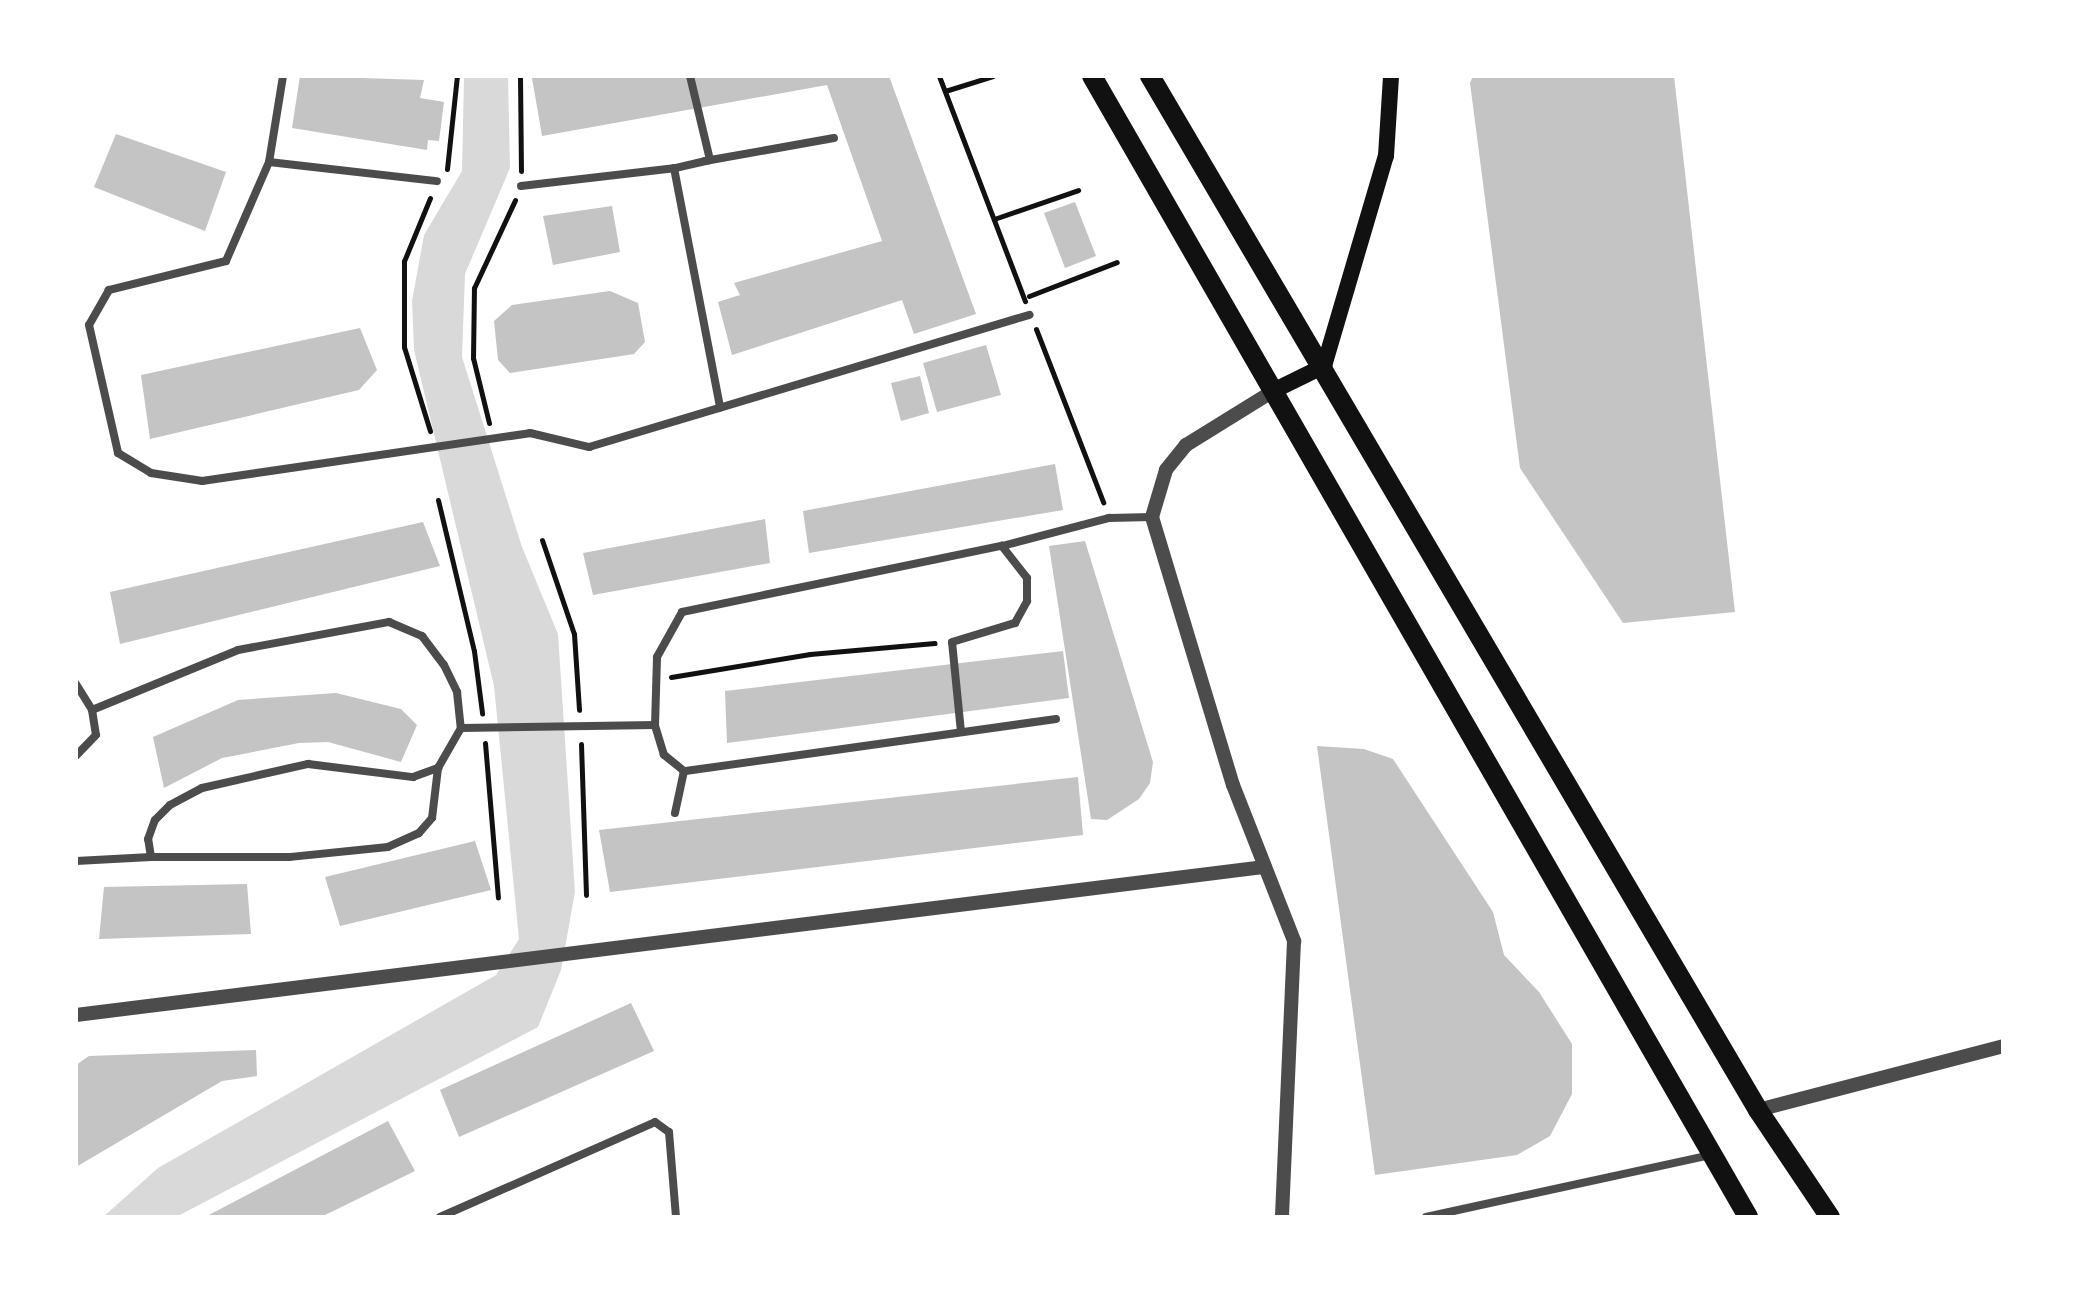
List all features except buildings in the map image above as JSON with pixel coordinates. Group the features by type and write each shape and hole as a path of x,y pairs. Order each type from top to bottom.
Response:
{"main road":[{"path":"1092,76 1748,1217"},
{"path":"1150,76 1324,366 1758,1110 1830,1217"},
{"path":"1275,390 1324,366 1386,156 1391,76"}],"street":[{"path":"283,76 269,162 226,261 109,290 89,325 118,453 151,473 202,481 436,450 530,433 589,447 1030,315"},
{"path":"690,76 710,160"},
{"path":"521,186 674,168 834,138"},
{"path":"269,162 437,181"},
{"path":"674,168 720,408"},
{"path":"1275,390 1186,445 1166,470 1152,517 1233,785 1265,867 1284,904 1297,965 1282,1217"},
{"path":"1056,719 684,771 664,755 655,725 655,680 667,632 682,612 1002,546 1109,518 1152,517"},
{"path":"961,732 952,642 1015,623 1027,601 1027,578 1002,546"},
{"path":"76,861 151,857 289,857 388,847 419,833 432,818 438,768 461,728 457,692 444,665 422,636 389,622 238,650 92,710"},
{"path":"76,684 92,710 96,735 76,756"},
{"path":"461,728 655,725"},
{"path":"151,857 148,839 155,820 170,805 214,784 308,764 413,777 438,768"},
{"path":"675,813 684,771"},
{"path":"76,1015 1265,867"},
{"path":"1758,1110 2003,1046"},
{"path":"440,1217 655,1122 669,1132 676,1217"},
{"path":"1426,1217 1714,1154"}],"path":[{"path":"436,450 404,347 404,261 437,181 451,166 457,76"},
{"path":"492,439 473,358 474,288 521,186 520,76"},
{"path":"945,91 993,76"},
{"path":"994,219 1078,190"},
{"path":"1024,298 1117,262"},
{"path":"655,680 810,654 952,642"}],"shaded area":[{"path":"464,76 508,76 510,168 465,274 462,357 522,547 558,634 575,892 561,970 538,1027 176,1217 103,1217 158,1168 496,975 519,939 494,686 414,350 412,301 424,235 462,171"}]}
